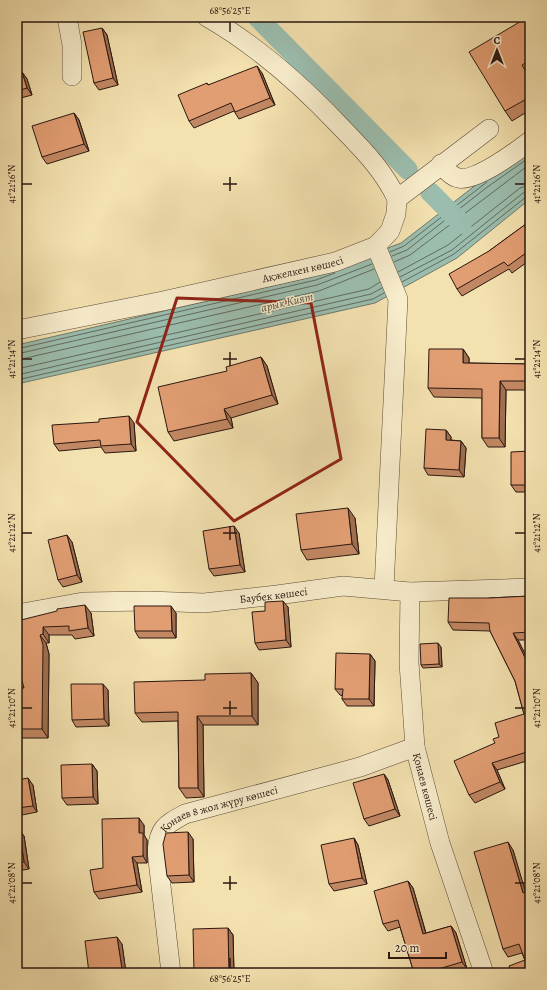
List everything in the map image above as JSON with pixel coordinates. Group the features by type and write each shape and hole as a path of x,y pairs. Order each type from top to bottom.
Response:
{"street":[{"path":"67,17 72,45 72,76"},
{"path":"207,17 242,38 281,70 324,109 375,162 387,178 397,199 441,164 489,129"},
{"path":"441,164 451,175 458,179 467,178 515,153 530,141"},
{"name":"Ақжелкен көшесі","path":"17,330 163,301 335,262 377,247 390,231 396,214 397,199"},
{"path":"377,247 398,299 384,588"},
{"name":"Баубек көшесі","path":"17,614 83,602 148,601 204,603 277,596 344,586 384,588 410,592 530,588"},
{"name":"Қонаев көшесі","path":"410,592 409,663 415,747 440,843 484,973"},
{"name":"Қонаев 8 жол жүру көшесі","path":"171,973 158,851 158,838 161,829 185,814 345,772 415,747"}],"highlighted area":[{"path":"177,298 311,303 341,459 234,521 137,422"}],"water":[{"name":"арык Кият","path":"530,146 530,199 457,258 375,303 17,384 17,345 315,276 401,243 481,181"}],"building":[{"path":"530,17 530,60 522,65 530,79 530,97 505,111 469,52"},
{"path":"102,28 113,78 94,83 83,32"},
{"path":"257,66 270,98 235,112 231,103 189,121 178,95 207,83 208,85"},
{"path":"22,72 27,88 17,91 17,74"},
{"path":"74,113 84,144 42,157 32,126"},
{"path":"530,221 530,250 508,266 504,262 457,289 449,274 489,251"},
{"path":"429,349 463,349 463,363 530,364 530,381 500,381 499,438 482,438 482,389 428,388"},
{"path":"261,357 272,395 224,409 227,419 168,432 158,387 227,371 226,367"},
{"path":"129,416 131,444 101,446 100,440 54,444 52,425 99,422 99,419"},
{"path":"426,429 446,430 446,440 461,441 459,470 424,468"},
{"path":"530,451 530,485 511,485 511,452"},
{"path":"348,508 352,544 301,550 296,514"},
{"path":"234,526 240,565 209,569 203,531"},
{"path":"67,535 77,575 58,580 48,540"},
{"path":"530,596 530,632 513,633 530,668 530,751 492,763 500,782 469,795 454,761 495,743 493,739 499,737 495,723 524,714 515,681 490,631 489,623 448,622 449,598"},
{"path":"283,601 286,640 255,643 252,612 265,611 265,602"},
{"path":"85,605 88,628 69,631 69,626 43,627 43,634 40,635 43,645 42,729 17,729 17,688 24,688 17,662 17,621 57,611 57,609"},
{"path":"134,606 171,606 172,631 135,631"},
{"path":"438,643 439,664 421,665 420,644"},
{"path":"336,653 370,654 369,699 342,699 343,689 335,689"},
{"path":"251,673 252,716 197,716 198,788 179,788 178,712 135,713 134,682 205,680 205,674"},
{"path":"71,684 103,684 104,719 72,720"},
{"path":"92,764 93,797 62,798 61,765"},
{"path":"384,774 395,809 364,819 353,783"},
{"path":"28,778 33,806 17,808 17,780"},
{"path":"139,818 139,833 143,833 143,856 132,857 137,885 94,892 90,870 103,868 102,819"},
{"path":"17,829 19,829 24,862 17,863"},
{"path":"188,832 189,875 167,876 163,844 166,833"},
{"path":"354,838 362,878 329,884 321,845"},
{"path":"508,842 523,893 530,890 530,917 528,917 530,924 530,973 512,973 509,966 525,960 519,944 503,949 474,852"},
{"path":"408,881 423,934 451,926 462,962 425,973 414,973 398,920 383,924 374,891"},
{"path":"228,928 229,972 194,973 193,929"},
{"path":"117,937 122,969 89,973 85,941"}],"waterway":[{"path":"257,17 408,170"},
{"path":"430,192 462,224"}]}
